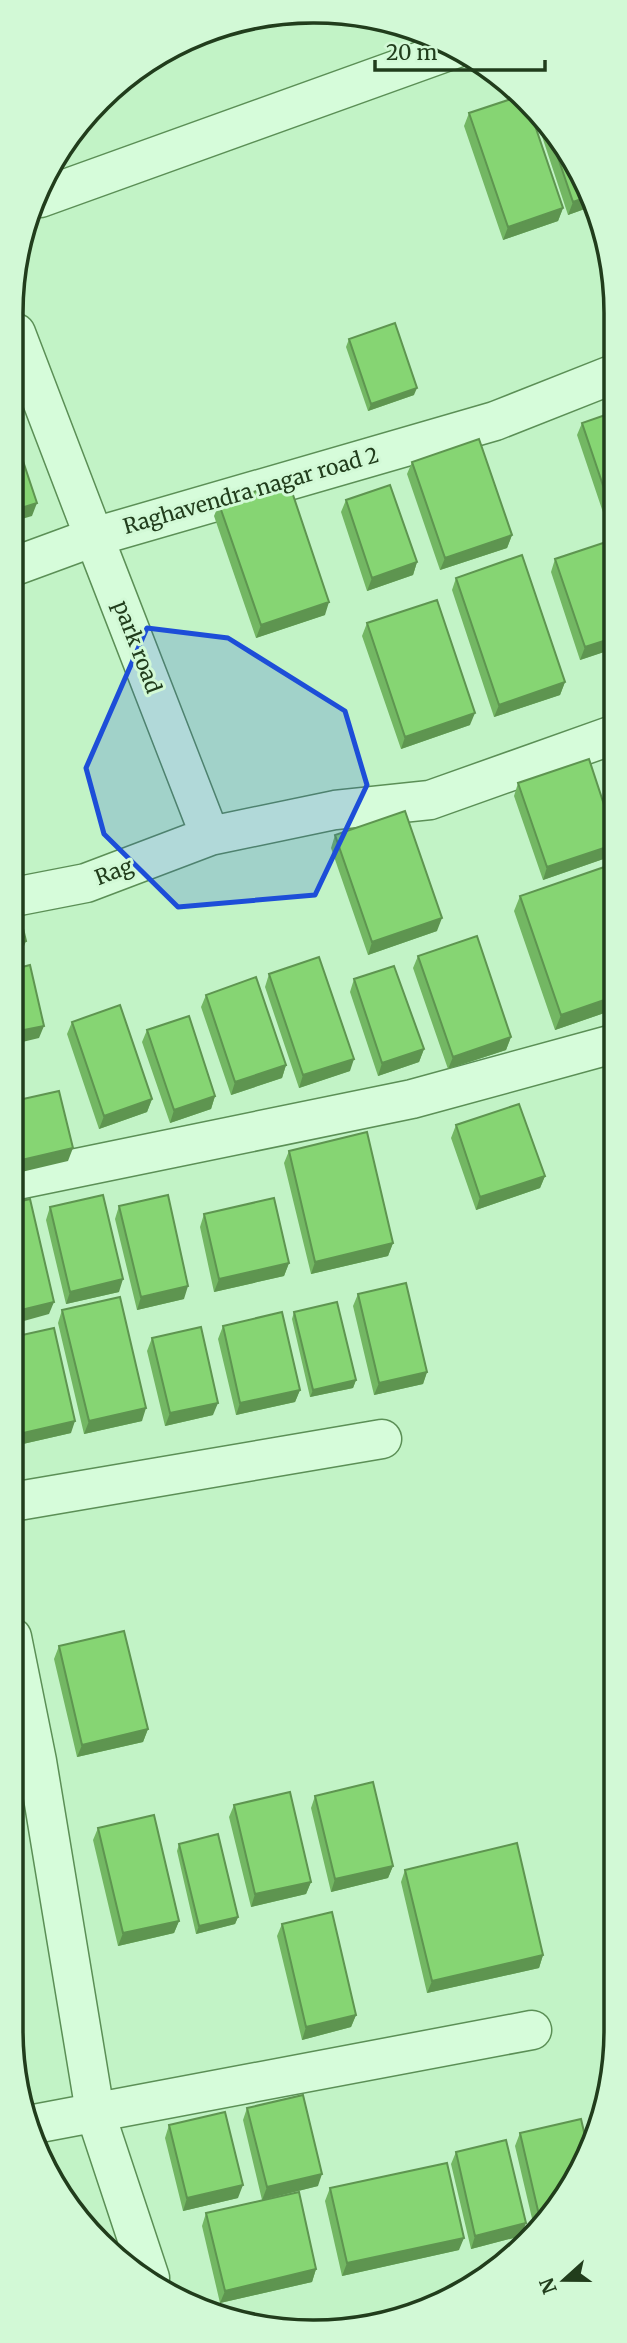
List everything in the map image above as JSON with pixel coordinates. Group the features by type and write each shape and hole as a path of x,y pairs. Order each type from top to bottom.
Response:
{"street":[{"path":"48,195 442,53"},
{"name":"Raghavendra nagar road 2","path":"23,351 94,537 495,421 604,378"},
{"path":"23,563 94,537"},
{"name":"park road","path":"94,537 210,836"},
{"name":"Rag","path":"23,895 86,883 210,836 335,810 430,800 604,738"},
{"path":"23,1179 412,1099 604,1046"},
{"path":"23,1500 382,1439"},
{"path":"24,1764 95,2112 146,2267"},
{"path":"38,2123 532,2030"}],"highlighted area":[{"path":"147,628 228,638 345,711 367,785 315,895 178,907 104,834 86,768"}],"building":[{"path":"510,99 519,108 535,126 563,208 508,227 469,113"},
{"path":"557,156 581,199 573,202"},
{"path":"395,323 417,388 371,404 349,339"},
{"path":"604,415 604,488 582,423"},
{"path":"479,439 512,535 445,558 412,462"},
{"path":"23,461 37,503 23,507"},
{"path":"288,480 329,602 261,625 219,504"},
{"path":"390,485 417,562 372,578 346,500"},
{"path":"604,543 604,641 585,647 555,559"},
{"path":"522,555 565,682 499,705 456,578"},
{"path":"437,600 475,713 405,737 367,623"},
{"path":"589,759 604,805 604,848 547,867 518,783"},
{"path":"405,811 442,918 372,942 335,835"},
{"path":"604,867 604,1000 561,1015 520,896"},
{"path":"477,936 511,1037 453,1057 418,956"},
{"path":"319,957 354,1059 303,1075 269,974"},
{"path":"30,965 44,1026 23,1030 23,967"},
{"path":"394,966 424,1049 382,1063 354,979"},
{"path":"256,977 286,1065 235,1082 206,995"},
{"path":"120,1005 152,1099 104,1116 72,1022"},
{"path":"189,1016 215,1096 174,1110 147,1030"},
{"path":"59,1091 73,1148 23,1160 23,1099"},
{"path":"519,1104 545,1176 480,1197 456,1125"},
{"path":"367,1132 393,1243 315,1262 289,1151"},
{"path":"103,1195 123,1279 70,1292 50,1207"},
{"path":"168,1195 188,1286 141,1297 119,1206"},
{"path":"274,1198 289,1263 219,1279 204,1214"},
{"path":"30,1199 54,1302 23,1310 23,1201"},
{"path":"406,1283 427,1372 379,1383 358,1294"},
{"path":"120,1297 146,1408 89,1421 62,1310"},
{"path":"337,1302 356,1380 313,1390 294,1312"},
{"path":"282,1312 300,1390 240,1403 223,1326"},
{"path":"201,1327 218,1403 170,1413 152,1338"},
{"path":"54,1328 75,1421 23,1433 23,1335"},
{"path":"124,1631 148,1729 82,1745 59,1646"},
{"path":"373,1782 393,1866 335,1879 315,1796"},
{"path":"290,1792 311,1882 255,1894 234,1805"},
{"path":"154,1815 179,1921 123,1933 98,1828"},
{"path":"218,1834 238,1917 199,1926 179,1844"},
{"path":"517,1843 543,1955 432,1981 405,1870"},
{"path":"332,1912 356,2015 306,2027 282,1924"},
{"path":"303,2095 322,2174 267,2187 247,2108"},
{"path":"225,2112 243,2185 187,2198 169,2125"},
{"path":"581,2119 585,2134 565,2175 539,2213 520,2133"},
{"path":"506,2140 526,2223 475,2236 456,2152"},
{"path":"447,2163 464,2238 347,2263 330,2188"},
{"path":"299,2192 316,2269 225,2291 206,2213"}]}
